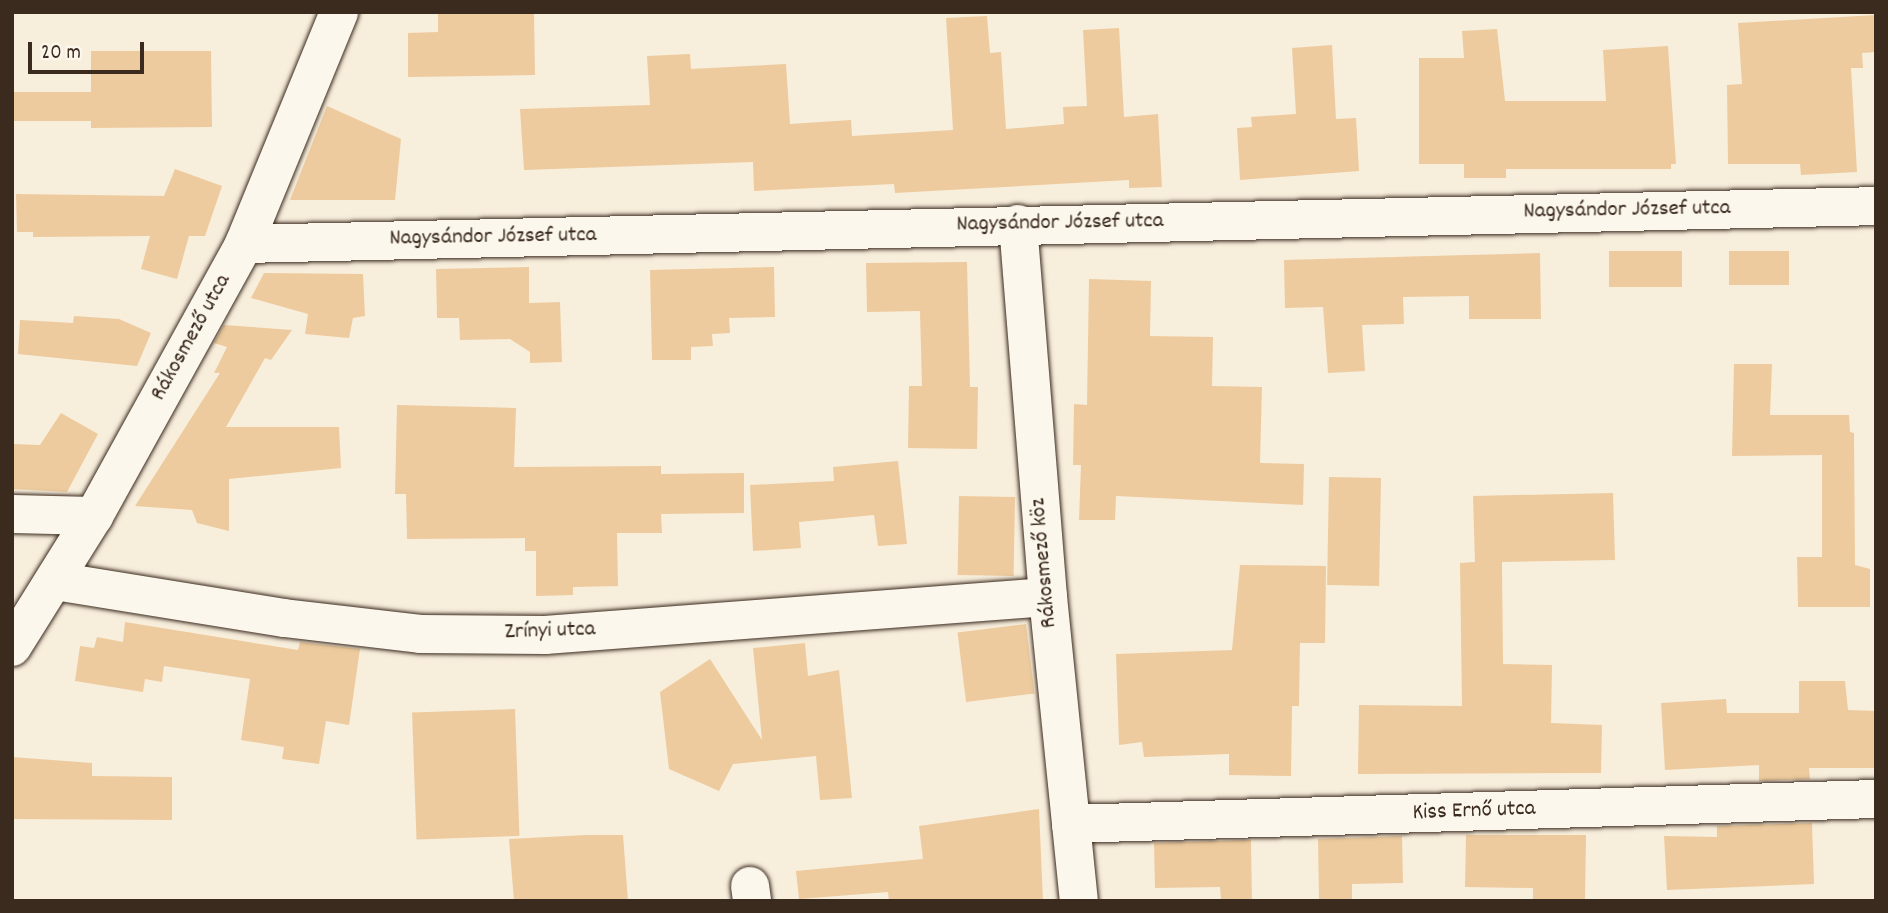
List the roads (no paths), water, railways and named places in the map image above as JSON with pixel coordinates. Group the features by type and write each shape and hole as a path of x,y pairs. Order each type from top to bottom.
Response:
{"street":[{"name":"Rákosmező utca","path":"12,647 94,516 244,244 340,12"},
{"name":"Nagysándor József utca","path":"244,244 1876,206"},
{"name":"Rákosmező köz","path":"1018,225 1048,597 1079,901"},
{"path":"12,514 94,516"},
{"name":"Zrínyi utca","path":"55,581 284,618 420,634 545,635 1048,597"},
{"name":"Kiss Ernő utca","path":"1071,824 1876,799"}]}
